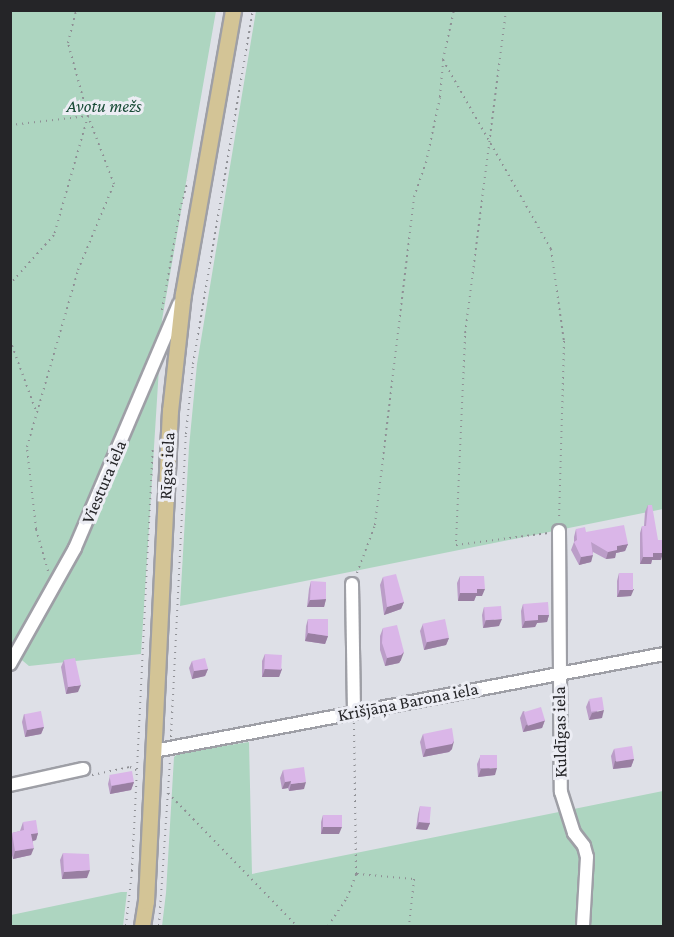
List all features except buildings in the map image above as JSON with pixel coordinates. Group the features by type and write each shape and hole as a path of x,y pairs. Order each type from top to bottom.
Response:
{"main road":[{"name":"Rīgas iela","path":"142,927 154,751 170,411 183,294 233,10"}],"street":[{"name":"Viestura iela","path":"10,664 53,589 98,498 183,294"},
{"name":"Kuldīgas iela","path":"559,531 561,792 574,833 584,846 587,857 583,927"},
{"path":"352,584 354,711"},
{"name":"Krišjāņa Barona iela","path":"154,751 354,711 663,654"},
{"path":"10,785 83,769"}],"path":[{"path":"53,589 36,529 27,447 78,270 114,184 88,116 68,43 76,10"},
{"path":"159,927 171,747 186,434 193,364 253,10"},
{"path":"352,584 375,525 414,197 426,163 443,60 454,10"},
{"path":"443,60 489,140 551,249 564,341 559,531 456,545 465,336 489,140 506,10"},
{"path":"10,125 88,116"},
{"path":"10,284 54,235 88,116"},
{"path":"10,340 37,413"},
{"path":"328,927 347,898 356,874 354,711"},
{"path":"83,769 91,776 130,767 136,770"},
{"path":"168,793 297,927"},
{"path":"356,874 414,879 409,927"}],"green space":[{"name":"Avotu mežs","path":"10,11 216,11 162,320 141,654 29,666 11,651"},
{"path":"256,11 663,11 663,509 180,606 189,447 197,364"},
{"path":"249,742 252,874 663,791 663,926 162,926 174,757 179,753"},
{"path":"127,892 123,926 11,926 11,915"}]}
